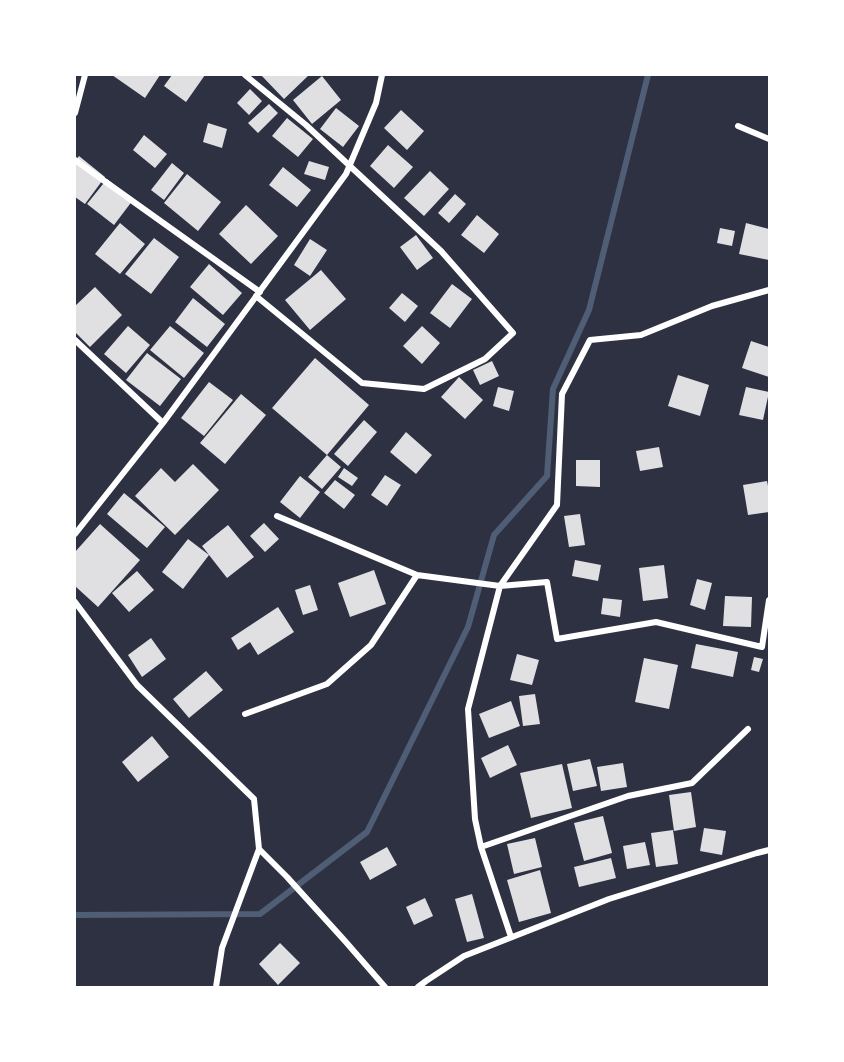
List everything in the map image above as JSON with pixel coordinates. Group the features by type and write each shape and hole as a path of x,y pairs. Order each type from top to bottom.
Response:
{"street":[{"path":"75,113 86,75"},
{"path":"75,160 258,294 362,383 424,389 484,359 513,333 441,251 306,125 245,75"},
{"path":"75,534 163,423 346,174 376,102 382,75"},
{"path":"738,126 769,139"},
{"path":"511,937 481,847 475,819 468,709 500,586 557,505 562,394 590,340 641,335 712,306 769,290"},
{"path":"75,340 163,423"},
{"path":"277,516 417,574 500,586 547,582 557,639 656,622 762,646 769,600"},
{"path":"245,714 327,684 370,645 417,574"},
{"path":"75,602 137,685 254,799 259,849 222,948 216,987"},
{"path":"481,847 628,796 693,783 748,729"},
{"path":"259,849 385,987"},
{"path":"418,987 427,984 464,956 609,898 769,850"}],"building":[{"path":"112,75 160,75 145,98"},
{"path":"172,75 205,75 186,102 164,86"},
{"path":"261,75 309,75 284,99"},
{"path":"322,76 341,100 312,124 293,100"},
{"path":"250,89 262,101 249,115 237,103"},
{"path":"269,104 278,113 258,133 248,123"},
{"path":"336,108 359,126 343,147 320,129"},
{"path":"401,110 424,131 407,150 384,128"},
{"path":"287,118 313,139 298,157 272,136"},
{"path":"208,123 227,129 222,148 203,142"},
{"path":"144,135 167,154 155,168 133,150"},
{"path":"388,145 413,167 394,188 370,166"},
{"path":"79,156 105,177 85,204 75,197 75,161"},
{"path":"309,161 329,167 325,180 304,174"},
{"path":"172,163 184,173 164,200 151,190"},
{"path":"283,167 311,190 297,207 269,185"},
{"path":"430,171 449,189 424,216 404,198"},
{"path":"187,174 221,202 198,231 164,203"},
{"path":"107,179 133,200 114,225 87,204"},
{"path":"455,194 466,204 449,223 438,213"},
{"path":"246,205 278,236 251,264 219,234"},
{"path":"477,215 499,234 484,253 461,235"},
{"path":"120,223 145,244 120,274 95,254"},
{"path":"746,223 769,229 769,260 739,254"},
{"path":"720,228 735,231 732,246 717,243"},
{"path":"416,235 433,258 417,270 400,247"},
{"path":"154,238 179,257 151,294 125,274"},
{"path":"310,239 327,250 310,276 294,265"},
{"path":"209,264 242,293 223,315 190,287"},
{"path":"321,270 346,299 310,330 285,300"},
{"path":"452,284 472,299 450,328 430,313"},
{"path":"95,287 122,315 90,347 75,332 75,306"},
{"path":"402,293 418,306 405,322 389,308"},
{"path":"193,298 225,324 207,347 175,322"},
{"path":"128,326 150,345 126,373 104,354"},
{"path":"170,326 204,353 184,378 150,350"},
{"path":"422,326 440,343 422,364 403,346"},
{"path":"751,341 769,347 769,377 742,368"},
{"path":"147,353 181,379 160,406 126,380"},
{"path":"315,358 369,405 327,455 272,408"},
{"path":"492,361 499,376 480,385 473,370"},
{"path":"678,375 709,385 700,416 668,406"},
{"path":"459,377 483,400 465,419 441,397"},
{"path":"209,382 233,400 204,436 181,418"},
{"path":"498,387 514,391 509,411 493,406"},
{"path":"746,387 769,392 763,420 739,415"},
{"path":"241,394 266,415 225,464 200,443"},
{"path":"364,420 377,432 348,466 334,454"},
{"path":"406,432 432,455 416,474 390,452"},
{"path":"659,447 663,467 640,471 636,451"},
{"path":"327,455 341,467 322,489 308,477"},
{"path":"576,460 600,460 600,487 576,486"},
{"path":"193,464 219,490 175,535 135,496 161,468 175,482"},
{"path":"344,468 358,478 352,486 338,477"},
{"path":"385,475 401,485 387,506 371,495"},
{"path":"300,476 320,492 300,518 280,502"},
{"path":"335,480 355,495 344,509 324,493"},
{"path":"767,481 769,512 748,515 743,485"},
{"path":"124,493 165,527 147,548 107,514"},
{"path":"580,514 585,545 569,547 564,516"},
{"path":"264,523 279,539 265,552 250,536"},
{"path":"100,524 140,560 98,607 75,586 75,552"},
{"path":"228,525 254,557 227,578 202,546"},
{"path":"188,539 209,555 183,589 162,572"},
{"path":"575,560 601,565 598,581 572,576"},
{"path":"664,565 668,598 643,601 639,568"},
{"path":"374,570 386,604 350,617 338,583"},
{"path":"137,571 154,590 129,612 112,593"},
{"path":"697,579 712,583 705,610 690,605"},
{"path":"310,585 318,610 303,615 295,590"},
{"path":"725,596 752,597 751,627 723,626"},
{"path":"603,598 622,600 620,617 601,614"},
{"path":"278,607 294,632 258,655 250,642 238,650 231,638"},
{"path":"151,638 166,659 142,677 128,655"},
{"path":"696,644 738,652 733,677 691,668"},
{"path":"517,654 539,660 532,685 510,680"},
{"path":"754,657 763,659 759,672 751,670"},
{"path":"644,658 678,665 669,709 635,702"},
{"path":"206,671 223,690 189,718 173,699"},
{"path":"535,694 540,724 523,726 519,696"},
{"path":"511,701 520,726 489,738 479,714"},
{"path":"152,736 169,757 138,782 122,762"},
{"path":"508,745 517,765 490,778 481,758"},
{"path":"590,759 597,786 573,791 567,764"},
{"path":"623,763 627,787 601,791 597,767"},
{"path":"562,764 572,808 531,818 520,773"},
{"path":"691,792 696,827 674,831 669,795"},
{"path":"603,816 612,853 584,861 574,823"},
{"path":"704,828 726,831 722,855 700,851"},
{"path":"673,830 678,864 656,867 651,833"},
{"path":"535,838 542,867 514,874 507,844"},
{"path":"645,842 650,865 627,869 623,846"},
{"path":"387,847 397,865 370,880 360,862"},
{"path":"611,858 616,878 579,887 574,867"},
{"path":"540,870 551,913 519,922 507,880"},
{"path":"472,894 484,938 467,942 455,899"},
{"path":"425,898 433,916 414,925 406,907"},
{"path":"280,943 300,963 278,985 259,964"}],"waterway":[{"path":"75,915 260,914 367,832 468,627 494,535 547,476 553,389 589,310 648,75"}]}
